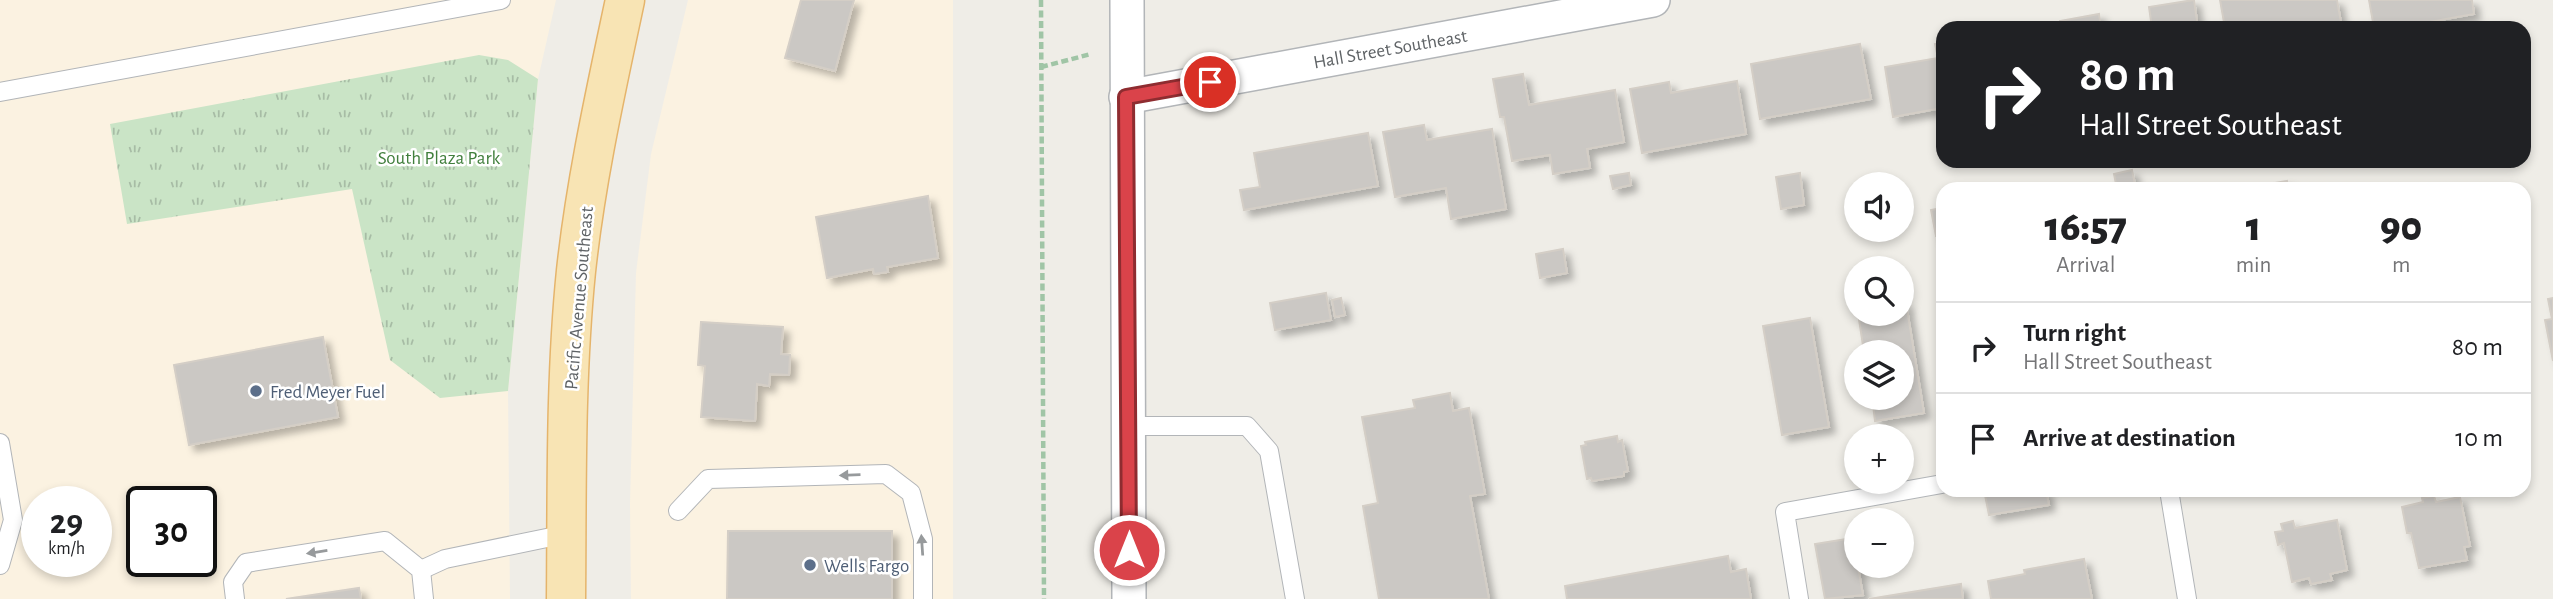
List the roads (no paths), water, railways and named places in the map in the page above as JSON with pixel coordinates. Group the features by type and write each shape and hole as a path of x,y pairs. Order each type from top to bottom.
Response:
{"main road":[{"name":"Pacific Avenue Southeast","path":"566,599 567,430 576,272 593,152 625,0"}],"street":[{"path":"1127,0 1129,599"},
{"name":"Hall Street Southeast","path":"1126,97 1653,0"}],"lane":[{"path":"0,92 501,0"},
{"path":"1128,426 1247,426 1269,450 1295,599"},
{"path":"0,443 13,520 0,565"},
{"path":"678,511 708,479 886,474 911,493 923,539 923,599"},
{"path":"1799,599 1786,512 1936,485"},
{"path":"2170,497 2188,599"},
{"path":"421,570 445,559 566,534"},
{"path":"235,599 233,582 246,563 385,541 421,570 424,599"}],"place":[{"name":"Fred Meyer Fuel","path":"256,391"},
{"name":"Wells Fargo","path":"810,565"}],"park label":[{"name":"South Plaza Park","path":"439,157"}]}
